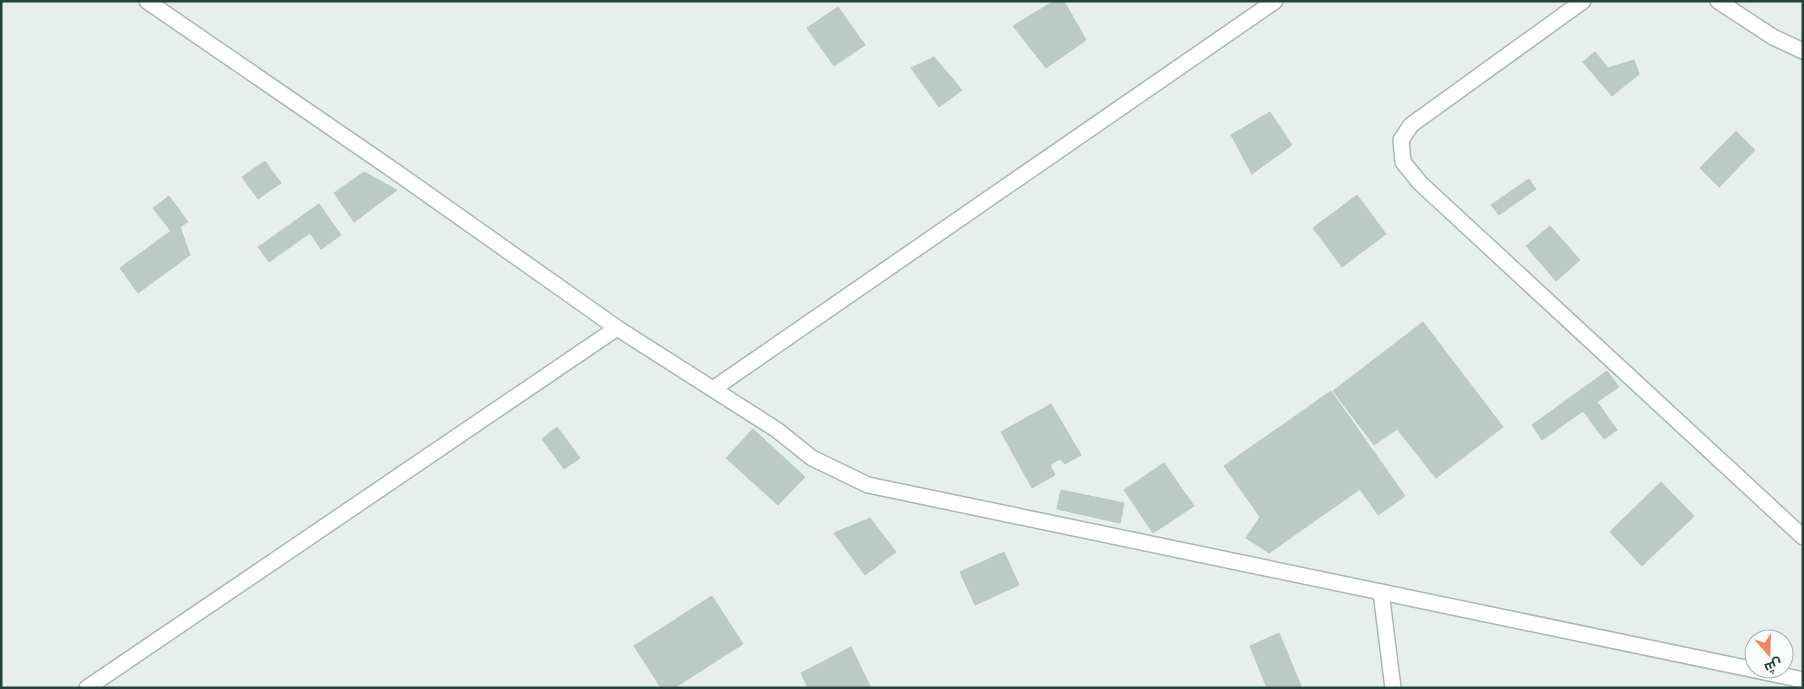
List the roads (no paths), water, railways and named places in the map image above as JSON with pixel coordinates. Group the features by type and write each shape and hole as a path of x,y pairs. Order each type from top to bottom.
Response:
{"street":[{"path":"147,1 396,172 617,328 778,430 812,458 868,485 1803,680"},
{"path":"713,389 1275,1"},
{"path":"1584,1 1411,124 1401,140 1403,162 1427,190 1803,537"},
{"path":"1718,1 1774,37 1803,51"},
{"path":"88,688 617,328"},
{"path":"1381,592 1393,688"}]}
